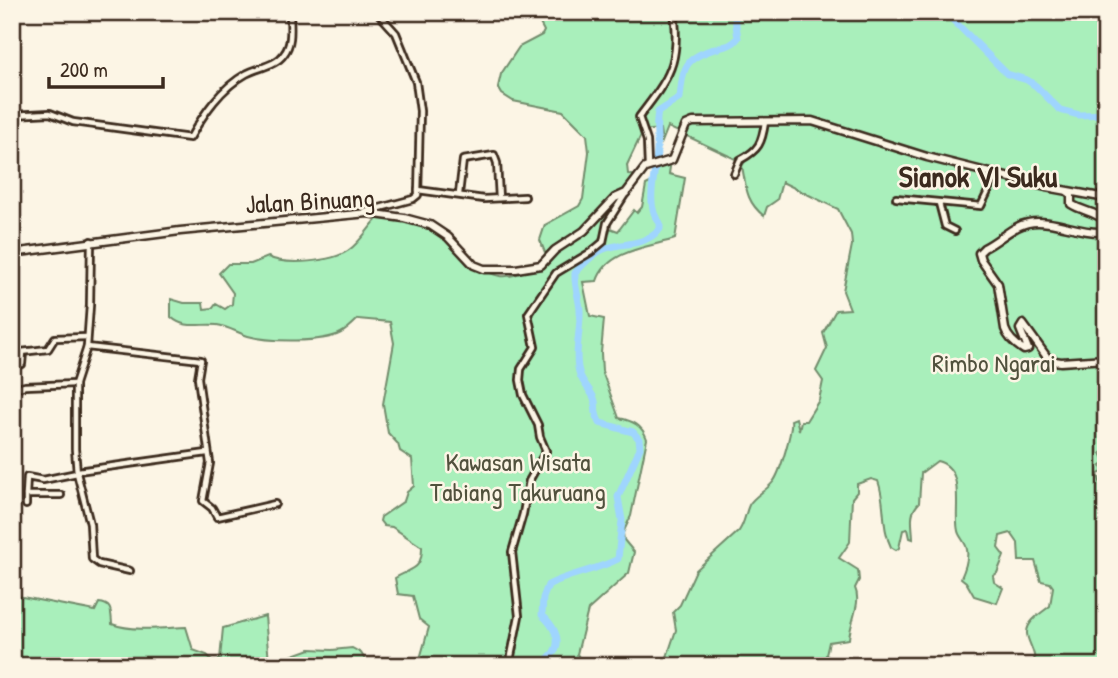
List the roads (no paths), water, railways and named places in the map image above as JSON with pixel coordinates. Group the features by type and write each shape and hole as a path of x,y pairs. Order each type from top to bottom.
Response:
{"main road":[{"path":"650,165 672,160 685,127 690,122 812,121 927,157 1068,192 1106,198"},
{"name":"Jalan Binuang","path":"12,253 91,241 358,213 404,218 430,225 448,237 474,265 493,271 541,265 555,250 583,231 615,198 626,193 640,173 650,165"},
{"path":"1068,192 1071,194 1071,204 1080,210 1094,212 1106,224 1101,232 1086,233 1045,223 1028,223 984,247 979,253 998,284 1007,335 1018,346 1024,350 1028,347 1020,329 1023,324 1049,360 1061,362 1106,359"}],"street":[{"path":"12,114 51,113 73,122 190,138 211,103 244,75 281,59 290,37 290,12"},
{"path":"358,213 413,200 418,195 420,111 416,82 396,33 377,12"},
{"path":"650,165 647,141 639,117 655,98 675,61 674,12"},
{"path":"734,174 740,160 755,152 762,139 765,121"},
{"path":"459,194 463,160 494,155 499,198"},
{"path":"896,198 981,206 996,175"},
{"path":"418,191 484,199 525,197"},
{"path":"509,666 519,616 512,552 529,481 546,451 538,425 523,395 520,380 521,369 535,347 528,314 556,273 603,242 607,223 626,193"},
{"path":"939,203 947,228 956,231"},
{"path":"91,241 87,347 75,384 77,472 88,517 92,559 99,564 130,570"},
{"path":"12,353 48,349 55,338 87,338"},
{"path":"87,347 201,360 198,378 209,472 204,484 203,501 212,508 217,517 275,504"},
{"path":"12,366 22,364 23,352"},
{"path":"12,390 25,386 75,384"},
{"path":"26,505 27,477 43,480 77,472 207,453"},
{"path":"26,495 61,495"}],"waterway":[{"path":"543,666 554,652 557,642 552,627 542,615 543,598 548,585 618,559 622,520 618,497 640,448 639,439 633,432 600,423 594,398 580,375 577,351 580,310 575,273 602,250 642,241 660,229 652,199 658,112 680,98 685,70 692,59 707,51 730,45 738,38 734,12"},
{"path":"945,12 1007,74 1027,80 1036,86 1060,110 1079,115 1106,114"}],"district":[{"name":"Sianok VI Suku","path":"978,177"}],"park label":[{"name":"Rimbo Ngarai","path":"994,363"},
{"name":"Kawasan Wisata Tabiang Takuruang","path":"518,477"}]}
